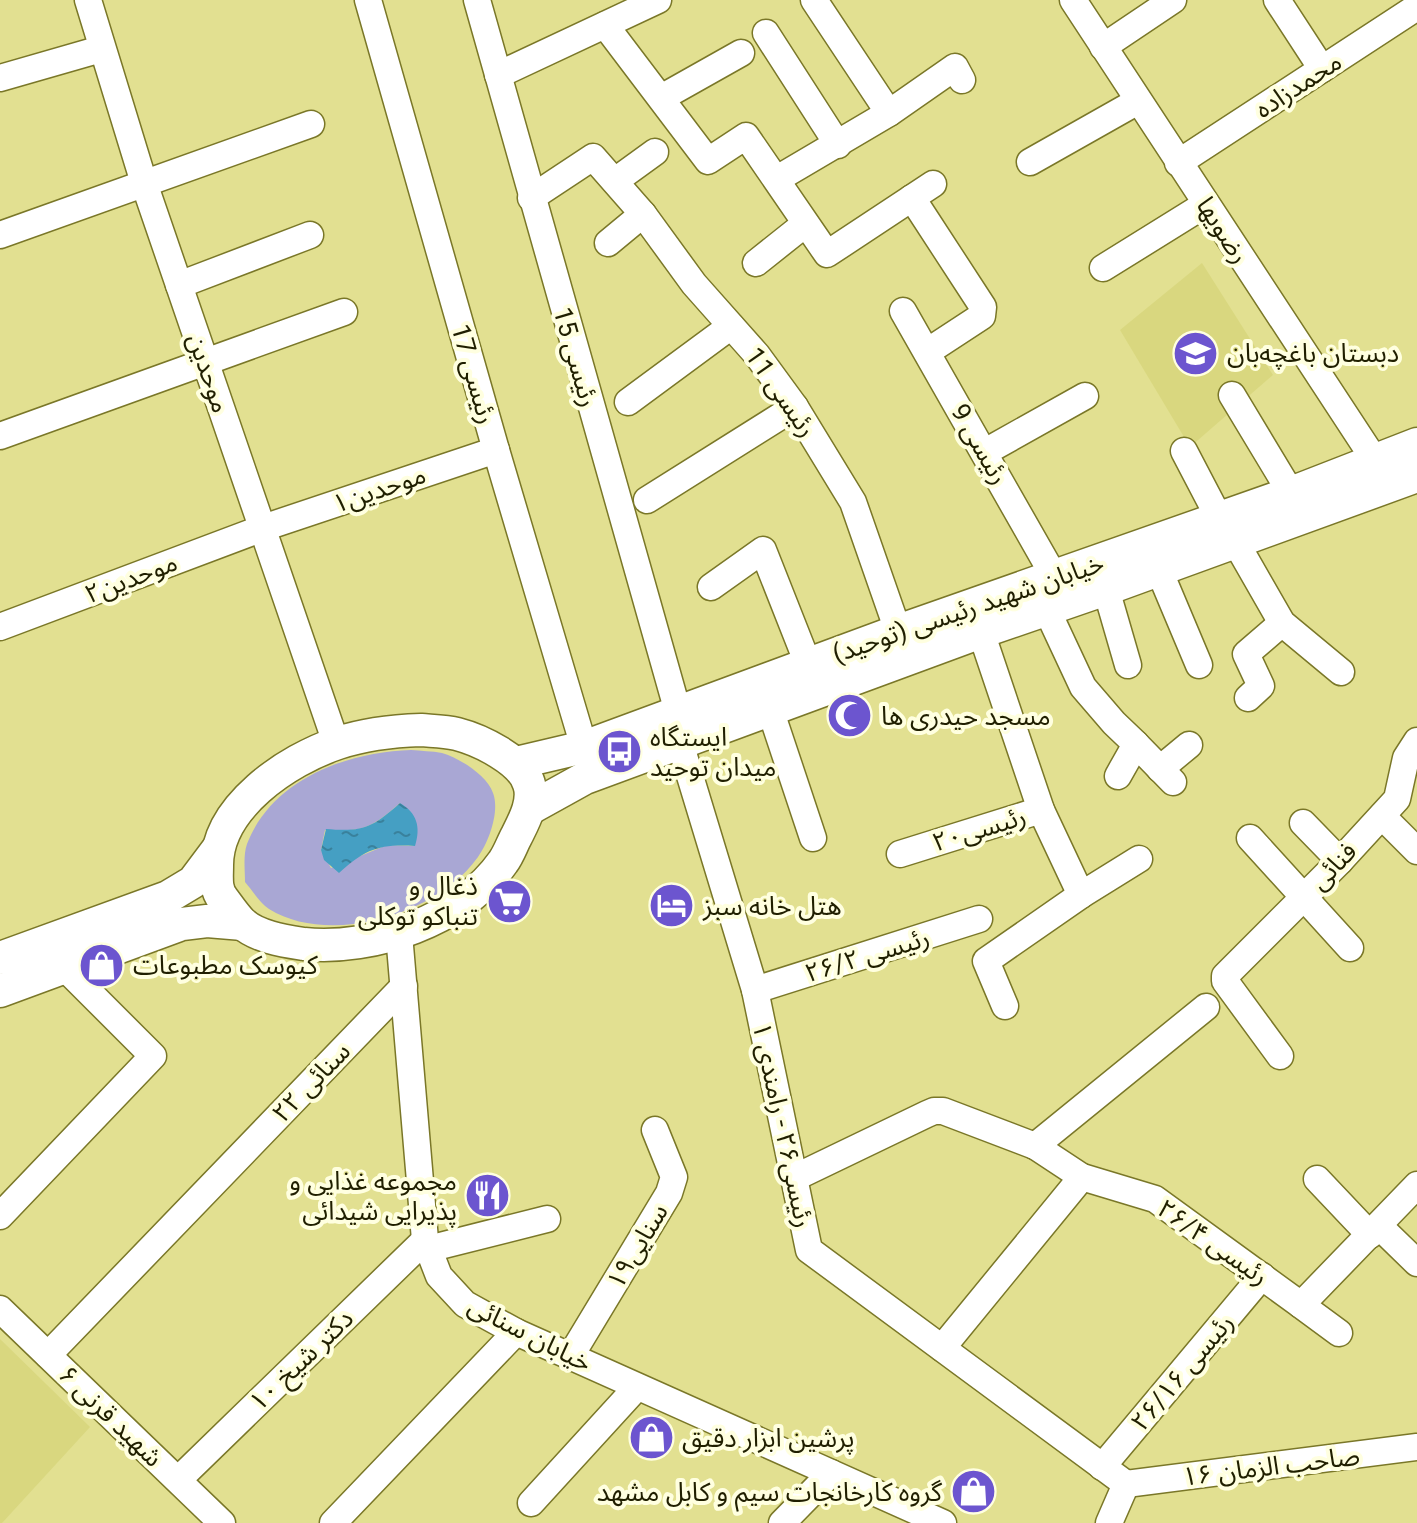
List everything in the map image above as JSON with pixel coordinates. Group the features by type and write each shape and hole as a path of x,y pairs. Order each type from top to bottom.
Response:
{"main road":[{"name":"خیابان شهید رئیسی (توحید)","path":"516,763 770,709 1159,570 1291,493 1417,444"},
{"name":"خیابان شهید رئیسی (توحید)","path":"529,809 679,728 808,664 1055,578 1417,476"},
{"path":"0,958 168,897 193,882 217,850 236,813 263,786 288,767 336,743 389,731 458,734 516,763 530,784 529,809 503,862 451,908 399,934 350,944 318,945 281,941 243,924 207,921 182,924 0,991"},
{"path":"217,850 217,892 243,924"}],"street":[{"name":"موحدین","path":"88,0 144,183 336,743"},
{"name":"رئیسی 17","path":"368,0 584,747"},
{"name":"رئیسی 15","path":"477,0 679,728"},
{"path":"498,75 658,0"},
{"path":"814,0 889,113"},
{"name":"رضویها","path":"1073,0 1374,459"},
{"path":"1103,47 1173,0"},
{"path":"1277,0 1322,69"},
{"name":"محمدزاده","path":"1178,163 1417,7"},
{"path":"605,25 708,161 746,136 827,254 923,191 983,307 982,316 927,352"},
{"path":"766,33 838,145"},
{"path":"0,78 101,49"},
{"path":"661,98 741,53"},
{"path":"777,179 889,113 955,67 962,80"},
{"path":"1030,162 1138,101"},
{"path":"0,235 311,124"},
{"path":"615,181 655,152"},
{"name":"رئیسی 11","path":"531,198 593,157 643,214 694,284 757,355 795,407 853,502 898,631"},
{"path":"1103,268 1206,204"},
{"path":"608,243 643,214"},
{"path":"756,263 805,224"},
{"path":"179,285 310,235"},
{"name":"رئیسی 9","path":"903,311 1055,578"},
{"path":"0,436 344,312"},
{"path":"628,402 731,326"},
{"path":"1232,395 1291,493"},
{"path":"985,452 1085,396"},
{"path":"647,500 795,407"},
{"name":"موحدین۱","path":"263,528 496,450"},
{"path":"1184,451 1282,623 1341,672"},
{"name":"موحدین۲","path":"0,627 263,528"},
{"path":"711,587 763,550 808,664"},
{"path":"1159,570 1199,665"},
{"path":"1106,589 1128,665"},
{"path":"1047,610 1083,687 1166,776 1189,745"},
{"path":"1248,698 1261,686 1246,654 1282,623"},
{"path":"981,632 1041,810"},
{"path":"770,709 813,838"},
{"name":"رئیسی۲۶ - رامندی ۱","path":"679,728 755,990 809,1250 1126,1484"},
{"path":"1118,776 1136,744"},
{"name":"فنائی","path":"1280,1056 1225,981 1225,976 1397,799 1413,756"},
{"name":"رئیسی۲۰","path":"900,854 1041,810 1081,895"},
{"path":"1382,816 1417,851"},
{"path":"1303,823 1340,861"},
{"path":"1250,838 1350,948"},
{"path":"1005,1006 986,961 1139,859"},
{"name":"رئیسی ۲۶/۲","path":"755,990 979,919"},
{"name":"خیابان سنائی","path":"399,934 426,1244 439,1276 465,1304 516,1332 943,1523"},
{"path":"0,1216 153,1056 65,968"},
{"name":"سنائی ۲۲","path":"48,1355 404,986"},
{"path":"1035,1146 1206,1007"},
{"name":"رئیسی ۲۶/۴","path":"794,1178 934,1111 943,1111 1035,1146 1082,1177 1155,1199 1339,1333"},
{"name":"سنایی۱۹","path":"570,1357 669,1193 674,1177 655,1130"},
{"path":"942,1348 1082,1177"},
{"path":"1317,1179 1417,1263"},
{"path":"1301,1305 1417,1185"},
{"path":"426,1244 547,1219"},
{"name":"دکتر شیخ ۱۰","path":"178,1480 426,1244"},
{"name":"رئیسی ۲۶/۱۶","path":"1102,1467 1262,1276"},
{"name":"شهید قرنی ۶","path":"0,1309 222,1523"},
{"path":"333,1523 516,1332"},
{"path":"531,1503 637,1387"},
{"name":"صاحب الزمان ۱۶","path":"1126,1484 1417,1447"},
{"path":"782,1523 831,1473"},
{"path":"1109,1523 1126,1484"}],"shaded area":[{"name":"دبستان باغچه‌بان","path":"1202,263 1273,375 1190,447 1120,330"},
{"path":"411,750 442,753 464,763 485,780 493,793 495,808 489,835 478,857 460,877 437,895 381,919 322,925 294,920 269,909 245,882 246,848 259,821 274,802 314,773 362,756","holes":["400,803 415,846 387,845 331,868 321,850 325,830 366,827"]},
{"path":"0,1339 90,1427 2,1523 0,1523"}],"water":[{"path":"400,803 416,821 418,833 415,846 382,847 357,858 339,873 324,860 321,850 326,829 358,829 374,823"}],"place":[{"name":"دبستان باغچه‌بان","path":"1196,353"},
{"name":"مسجد حیدری ها","path":"850,716"},
{"name":"ایستگاه میدان توحید","path":"619,752"},
{"name":"ذغال و تنباکو توکلی","path":"509,901"},
{"name":"هتل خانه سبز","path":"672,906"},
{"name":"کیوسک مطبوعات","path":"102,965"},
{"name":"مجموعه غذایی و پذیرایی شیدائی","path":"488,1196"},
{"name":"پرشین ابزار دقیق","path":"651,1438"},
{"name":"گروه کارخانجات سیم و کابل مشهد","path":"973,1492"}]}
